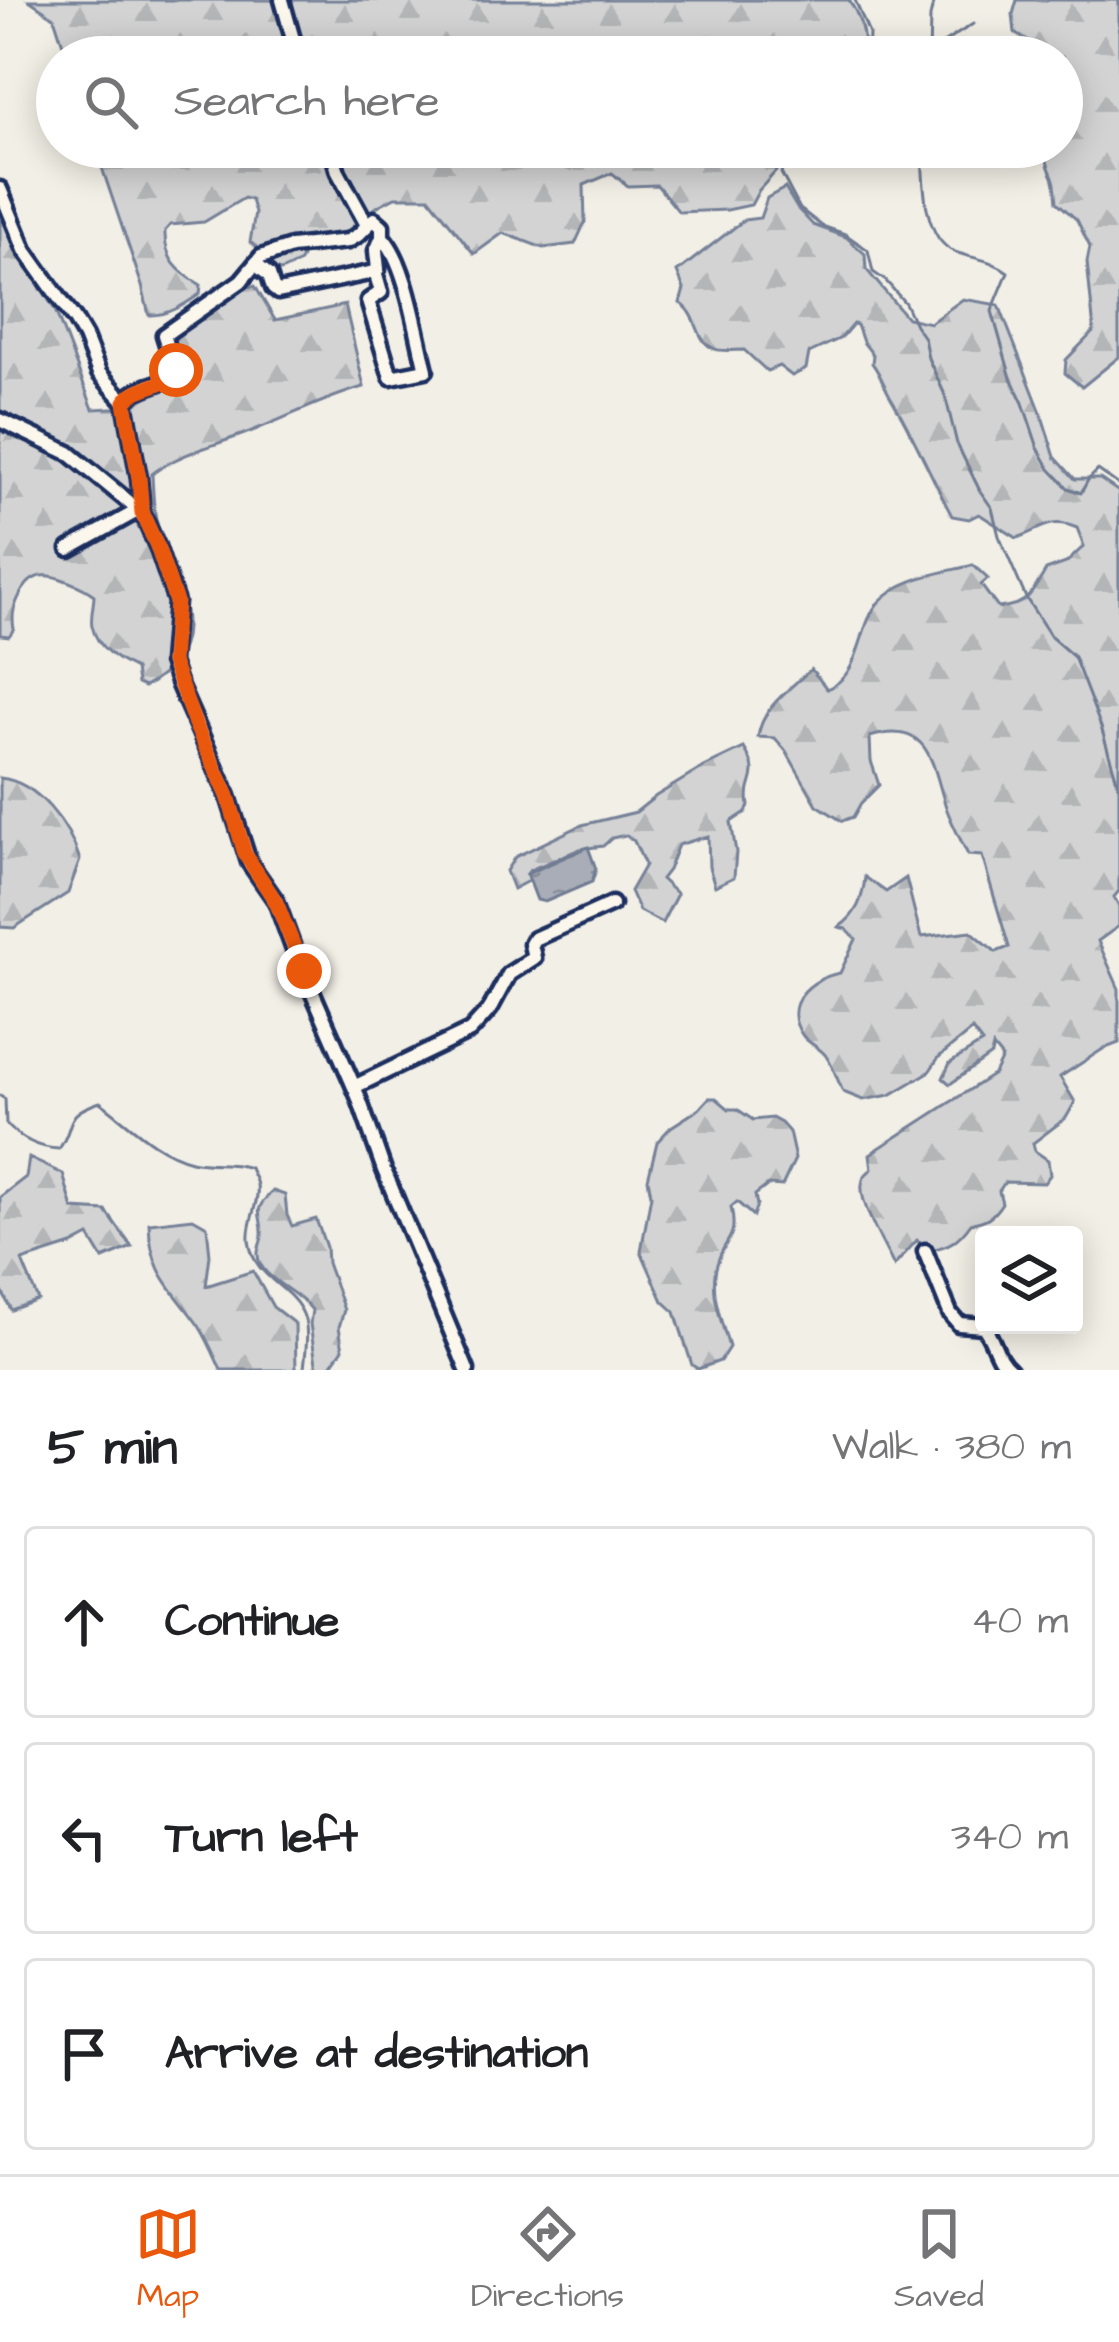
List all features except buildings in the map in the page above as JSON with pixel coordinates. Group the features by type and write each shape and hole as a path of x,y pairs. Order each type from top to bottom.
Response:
{"street":[{"path":"283,0 292,36"},
{"path":"337,168 367,225"},
{"path":"0,189 25,250 75,320 99,374 125,402 140,511 176,602 172,662 179,685 228,796 245,854 276,902 370,1124 384,1170 467,1370"},
{"path":"125,402 137,389 174,375 164,334 230,290 254,264 273,251 348,241 374,219 382,226 376,271 382,292 368,301 391,377 426,370 399,263 382,237"},
{"path":"254,264 269,275 278,292 376,271"},
{"path":"0,420 69,453 140,511"},
{"path":"69,549 140,511"},
{"path":"354,1087 470,1031 490,1010 508,974 534,958 534,939 612,904"},
{"path":"925,1251 950,1313 959,1324 983,1326 1010,1370"}],"green space":[{"path":"29,0 849,0 863,36 60,36 54,17"},
{"path":"1017,0 1119,0 1119,357 1082,387 1065,373 1066,360 1094,331 1087,262 1090,247 1077,220 1057,202 1049,168 1083,168 1083,36 1020,36 1015,33"},
{"path":"102,168 778,168 751,205 679,212 657,185 628,186 612,173 584,185 585,222 575,244 543,248 503,233 474,254 429,197 395,197 346,232 309,238 300,262 281,271 272,269 272,259 250,242 255,213 251,200 244,198 204,222 170,225 165,231 170,257 179,270 201,285 200,294 169,312 149,315"},
{"path":"785,188 813,225 846,237 865,254 866,269 907,318 930,323 963,299 999,305 1055,457 1075,479 1100,479 1119,492 1119,891 1114,897 1119,926 1098,941 1119,989 1119,1043 1060,1077 1075,1102 1066,1118 1033,1143 1035,1151 1048,1160 1050,1175 1044,1183 1005,1182 999,1191 1002,1203 992,1215 971,1223 942,1247 929,1250 917,1240 894,1266 862,1192 863,1179 872,1169 870,1154 994,1074 1002,1058 993,1047 991,1055 950,1084 943,1078 950,1063 982,1043 972,1030 939,1057 929,1072 890,1095 863,1100 843,1092 826,1056 803,1036 797,1025 797,1004 809,987 840,973 856,939 839,927 858,905 865,877 886,892 906,878 921,937 971,931 996,952 1009,947 982,856 968,855 932,763 918,740 890,733 870,737 879,785 853,817 842,821 817,805 775,738 758,737 778,699 811,669 827,689 847,673 871,614 898,587 973,565 988,579 981,585 998,608 1008,607 1028,597 1046,570 1066,563 1084,546 1077,528 1067,525 1046,526 1017,538 979,514 969,519 952,516 857,325 809,353 806,369 792,376 779,366 767,371 744,350 718,350 703,340 680,303 684,289 677,272 744,220 760,218 767,198"},
{"path":"0,211 55,310 93,409 132,407 170,386 180,376 169,341 247,287 255,286 275,320 345,305 364,387 189,454 152,474 159,530 186,616 179,655 166,672 144,687 137,684 135,669 98,641 92,622 94,595 58,578 38,577 27,584 15,607 14,629 9,636 0,635"},
{"path":"744,748 753,773 749,806 731,822 734,877 715,886 708,836 678,845 661,879 677,894 662,923 639,911 630,891 645,865 626,835 530,870 528,881 513,889 506,871 515,857 582,825 636,812 702,768"},
{"path":"0,778 27,788 50,807 80,860 68,893 14,928 0,927"},
{"path":"709,1098 753,1120 772,1118 781,1123 789,1132 795,1159 782,1186 768,1185 755,1195 753,1216 737,1202 731,1207 732,1232 714,1283 729,1347 720,1361 698,1369 692,1365 675,1312 663,1301 641,1251 657,1142"},
{"path":"29,1158 63,1174 73,1209 106,1211 132,1247 103,1259 89,1236 22,1261 38,1300 11,1310 0,1287 0,1197 26,1177"},
{"path":"273,1191 285,1195 292,1226 316,1219 326,1247 344,1310 339,1327 343,1349 328,1370 317,1370 312,1310 260,1263 260,1208"},
{"path":"193,1218 207,1226 206,1286 253,1271 273,1307 295,1324 296,1370 221,1370 199,1326 164,1279 150,1240 149,1223"}],"water":[{"path":"588,847 596,869 592,882 545,902 537,900 527,874"}],"waterway":[{"path":"855,0 869,36"},
{"path":"930,36 934,0"},
{"path":"954,36 973,24"},
{"path":"783,168 781,173 800,209 868,250 873,272 905,303 924,338 957,444 992,508 1026,598 1051,637 1074,657 1119,787"},
{"path":"923,168 930,221 944,245 1008,272 992,311 1011,378 1050,469 1068,488 1081,493 1098,470 1119,485"},
{"path":"0,1096 5,1099 6,1124 44,1147 59,1149 75,1116 100,1102 178,1157 250,1168 257,1192 249,1233 252,1253 264,1273 290,1295 303,1314 307,1335 304,1370"}],"route":[{"path":"176,370 168,380 137,389 125,402 142,513 176,602 172,662 228,796 245,854 276,902 304,971"}]}
